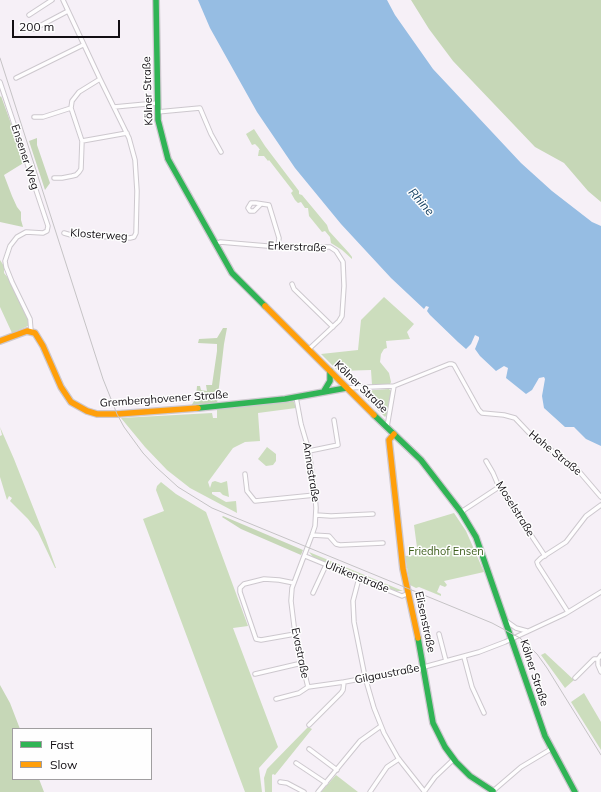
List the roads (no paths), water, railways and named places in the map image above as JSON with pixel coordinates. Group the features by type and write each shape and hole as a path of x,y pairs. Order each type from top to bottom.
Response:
{"main road":[{"name":"Kölner Straße","path":"156,0 157,112 159,128 168,159 177,177 232,273 346,388 421,460 462,512 479,542 540,723 575,792"},
{"path":"0,341 29,331"},
{"name":"Gremberghovener Straße","path":"29,331 35,332 67,396 75,405 92,413 117,414 215,407 296,397 346,388"},
{"path":"324,391 330,381 330,371"},
{"name":"Elisenstraße","path":"394,434 390,440 403,569 424,667 430,712 433,723 445,747 454,759 470,776 493,791"}],"street":[{"path":"29,15 52,0"},
{"path":"63,0 83,45 127,133 82,141"},
{"path":"34,29 68,11"},
{"path":"16,78 83,45"},
{"path":"54,178 76,175 81,169 82,141 71,108 72,101 83,89 100,80"},
{"name":"Ensener Weg","path":"0,82 47,224 47,231 44,233 26,232 21,234 10,246 5,261 12,282 30,319 29,331"},
{"path":"114,107 157,103"},
{"path":"34,117 43,117 71,108"},
{"path":"157,112 200,108 211,134 221,152"},
{"name":"Klosterweg","path":"64,233 71,235 134,237 136,233 137,202 136,169 133,149 127,133"},
{"path":"261,204 269,206 279,238 278,247"},
{"name":"Erkerstraße","path":"215,244 220,242 291,248 330,247 336,251 343,262 344,286 342,316 333,327 309,349"},
{"path":"292,284 294,289 333,327"},
{"name":"Hohe Straße","path":"346,388 394,386 449,364 454,365 482,413 504,415 515,418 534,438 577,469 601,497"},
{"path":"387,427 394,386"},
{"name":"Annastraße","path":"296,397 301,424 309,450 315,495 316,514 308,548"},
{"path":"334,420 338,450"},
{"path":"309,450 338,445"},
{"name":"Moselstraße","path":"486,461 499,488 545,556"},
{"path":"245,474 247,491 254,501 315,495"},
{"path":"462,512 499,488"},
{"path":"568,612 538,566 538,562 566,542 586,516 601,505"},
{"path":"316,514 331,516 373,514"},
{"path":"312,536 329,536 336,544 340,545 383,543"},
{"name":"Evastraße","path":"308,548 294,583 291,600 295,634 308,687 344,682"},
{"name":"Ulrikenstraße","path":"305,556 402,596 408,594"},
{"path":"313,593 326,565"},
{"path":"359,578 353,600 354,622 365,677 381,726 399,759 424,792 435,777 454,759"},
{"path":"294,583 279,580 264,580 248,583 241,586 240,595 252,624 256,639 261,640 295,634"},
{"name":"Gilgaustraße","path":"309,725 341,693 344,682 424,667 479,652 512,639 568,612 601,592"},
{"path":"506,620 516,628 528,631"},
{"path":"439,634 446,661"},
{"path":"601,655 598,659 598,665 601,672"},
{"path":"464,656 472,687 484,713"},
{"path":"575,678 594,659 598,659"},
{"path":"255,674 302,663"},
{"path":"276,699 300,693 308,687"},
{"path":"318,792 360,741 381,726"},
{"path":"309,749 337,770"},
{"path":"493,791 521,767 552,749"},
{"path":"370,792 387,767 399,759"},
{"path":"296,763 326,783"},
{"path":"280,782 287,783 304,792"}],"water":[{"name":"Rhine","path":"198,0 387,0 395,15 433,69 521,163 552,191 592,222 601,226 601,446 586,439 574,427 565,427 544,408 542,396 545,379 544,377 539,378 532,390 526,394 506,378 508,368 504,366 496,371 480,356 475,349 479,337 475,335 471,344 466,349 430,315 427,311 429,307 426,306 424,309 391,278 341,224 295,168 257,112 210,28"}],"tram line":[{"path":"0,58 103,379 117,414 124,427 143,453 178,487 212,508 492,623 520,638 537,654 547,668 601,755"}],"park label":[{"name":"Friedhof Ensen","path":"446,552"}]}
